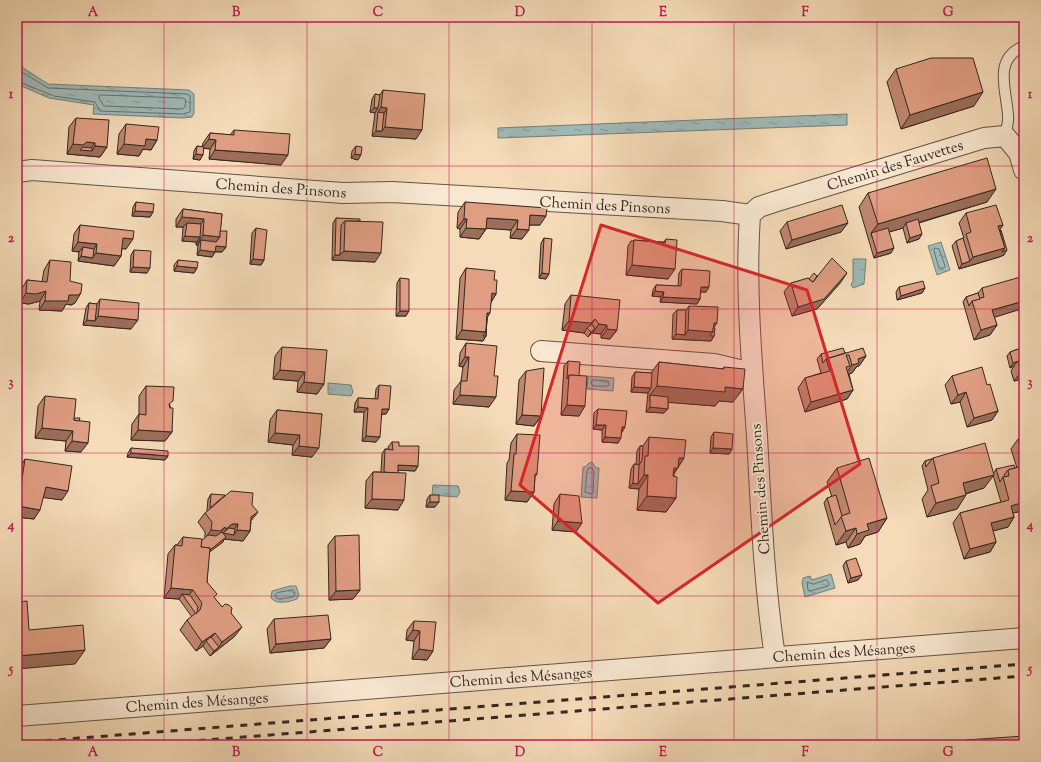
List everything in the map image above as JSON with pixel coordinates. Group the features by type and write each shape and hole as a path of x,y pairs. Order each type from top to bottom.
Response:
{"street":[{"path":"1005,136 1019,153 1024,170"},
{"name":"Chemin des Fauvettes","path":"750,215 759,207 774,202 984,138 1005,136"},
{"name":"Chemin des Pinsons","path":"17,172 32,170 343,193 392,192 722,211 750,215 748,240 752,373 763,552 775,657"},
{"path":"541,351 714,364 752,373"},
{"name":"Chemin des Mésanges","path":"17,716 1024,638"}],"lane":[{"path":"1005,136 1008,117 1003,75 1005,61 1015,50 1024,46"}],"highlighted area":[{"path":"601,225 807,290 860,464 658,603 520,485"}],"water":[{"path":"17,64 48,84 189,90 194,94 194,113 192,117 183,118 93,114 94,105 49,98 17,84"},
{"path":"847,114 847,125 498,138 498,128"},
{"path":"941,242 950,270 937,275 928,246"},
{"path":"853,259 866,259 864,284 853,288 851,284 853,282"},
{"path":"588,376 614,378 613,391 587,389"},
{"path":"328,383 351,385 353,392 351,396 328,394"},
{"path":"592,462 596,468 599,468 597,498 581,497 583,467"},
{"path":"433,485 458,486 460,492 457,497 432,495"},
{"path":"831,574 835,588 805,597 802,583 803,578 810,576 812,580"},
{"path":"290,586 296,586 299,595 297,599 287,602 276,602 271,598 272,591"}],"building":[{"path":"931,58 973,58 983,92 910,115 896,69"},
{"path":"383,90 425,94 422,130 385,127 387,108 381,107"},
{"path":"375,94 380,95 378,108 374,108"},
{"path":"378,112 384,113 382,131 376,131"},
{"path":"76,118 109,120 107,147 95,146 95,143 87,142 83,145 73,144"},
{"path":"126,124 159,127 157,140 146,139 145,146 124,144"},
{"path":"234,130 290,134 288,155 215,150 216,140 209,139 210,133 234,135"},
{"path":"197,146 204,147 203,155 196,154"},
{"path":"356,146 362,147 361,155 355,154"},
{"path":"83,147 92,148 92,151 80,150"},
{"path":"987,158 996,189 878,224 868,193"},
{"path":"136,202 154,204 153,212 135,211"},
{"path":"465,202 547,208 546,216 530,215 529,230 517,229 518,220 487,218 486,229 466,228 467,219 464,219"},
{"path":"842,205 848,223 792,240 787,222"},
{"path":"996,205 1003,225 998,226 1005,248 973,257 966,234 971,232 966,213"},
{"path":"183,209 222,214 220,237 203,235 204,219 182,217"},
{"path":"336,218 360,219 360,221 345,221 341,225 340,255 335,255"},
{"path":"918,219 922,234 910,238 906,223"},
{"path":"345,221 383,222 381,253 344,251"},
{"path":"187,223 201,224 200,237 185,236"},
{"path":"80,225 134,231 133,239 123,238 121,256 96,253 97,244 78,242"},
{"path":"256,228 267,230 264,260 253,259"},
{"path":"888,228 894,248 877,253 871,233"},
{"path":"1000,230 1007,250 1002,252 1005,248"},
{"path":"220,231 227,231 226,247 216,246 215,252 200,250 201,240 216,242 220,237"},
{"path":"544,238 552,239 549,274 542,273"},
{"path":"963,238 970,261 962,264 956,241"},
{"path":"666,239 677,240 675,269 632,265 634,240 665,243"},
{"path":"83,247 94,249 93,258 81,256"},
{"path":"134,250 151,251 150,268 133,267"},
{"path":"832,258 847,273 824,299 798,307 791,283 808,278 813,282"},
{"path":"50,260 71,262 70,281 82,284 81,293 78,295 69,295 68,301 45,301 46,291 36,294 26,293 27,280 47,282"},
{"path":"178,260 198,262 197,268 177,266"},
{"path":"466,268 495,271 494,280 497,280 496,294 492,293 490,313 487,313 486,332 462,330"},
{"path":"682,269 710,271 709,287 701,287 700,299 663,297 664,292 655,291 656,285 681,286"},
{"path":"814,273 817,276 813,282 809,279"},
{"path":"1024,276 1024,301 992,310 997,325 981,330 972,301 984,297 982,288"},
{"path":"400,278 409,279 409,311 400,311"},
{"path":"923,281 925,288 901,296 899,287"},
{"path":"978,293 980,299 972,301 969,306 966,297"},
{"path":"571,295 620,300 617,330 607,329 607,325 599,324 595,319 591,323 569,321"},
{"path":"100,299 139,303 138,320 98,316"},
{"path":"89,303 97,304 95,321 87,320"},
{"path":"689,306 718,307 717,323 714,323 713,332 688,330"},
{"path":"677,310 686,310 685,335 676,334"},
{"path":"592,324 595,329 591,332 587,328"},
{"path":"713,328 715,328 714,336 710,336 713,332"},
{"path":"466,343 497,346 494,376 498,376 496,397 460,395 461,381 467,381 469,357 465,357"},
{"path":"282,347 327,350 324,384 304,382 305,372 280,370"},
{"path":"1024,347 1024,359 1013,363 1010,352"},
{"path":"843,348 845,353 826,359 823,363 821,354"},
{"path":"863,348 866,356 858,359 859,363 852,365 849,355 846,355 850,366 846,367 853,390 811,402 805,378 830,371 826,359"},
{"path":"1024,359 1024,371 1021,372 1018,361"},
{"path":"568,361 580,362 579,376 569,375 567,379"},
{"path":"659,362 724,369 724,367 745,369 743,389 725,387 725,392 657,386"},
{"path":"982,367 987,385 990,384 998,411 974,418 966,392 958,395 952,376"},
{"path":"544,368 541,416 522,415 526,371"},
{"path":"635,372 652,373 651,388 634,387"},
{"path":"569,375 587,376 585,406 567,405"},
{"path":"379,385 391,386 389,409 382,409 380,437 366,436 368,408 358,407 358,398 378,399"},
{"path":"146,386 174,387 173,401 169,404 170,408 173,408 172,432 138,430 139,414 146,415"},
{"path":"650,395 668,397 668,409 650,407"},
{"path":"45,396 76,399 74,420 90,422 88,443 72,441 73,431 42,428"},
{"path":"598,409 627,411 625,427 622,427 621,438 605,437 606,425 596,425"},
{"path":"277,410 322,414 319,448 299,446 300,435 275,433"},
{"path":"74,418 80,418 79,421 74,420"},
{"path":"714,432 733,434 732,449 713,448"},
{"path":"517,434 540,435 534,492 511,491"},
{"path":"649,437 686,440 684,458 679,458 678,468 674,468 673,476 677,477 676,498 647,496 648,475 644,475 645,456 648,456"},
{"path":"1024,437 1024,460 1018,439"},
{"path":"392,442 399,442 399,446 419,446 418,466 398,465 398,473 384,472 385,449 393,450"},
{"path":"985,443 994,475 963,483 966,495 936,503 931,486 939,483 933,458"},
{"path":"640,446 643,446 642,460 639,465"},
{"path":"131,448 168,451 168,456 131,453"},
{"path":"869,458 887,518 867,524 869,530 857,534 856,528 846,531 841,516 850,513 837,468"},
{"path":"25,459 72,466 68,491 46,487 40,510 18,506"},
{"path":"932,459 926,467 925,461"},
{"path":"634,464 639,465 638,484 633,483"},
{"path":"1014,465 1015,468 1008,470 1004,475 1005,477 1003,477 1000,482 996,469"},
{"path":"1019,467 1024,486 1024,502 1011,506 1014,517 991,523 996,542 970,549 960,513 1009,500 1003,477 1009,476 1008,470"},
{"path":"373,472 406,473 404,500 372,499"},
{"path":"231,491 253,493 252,505 258,512 251,517 250,531 237,530 238,524 232,524 226,529 225,527 220,531 211,530 212,522 205,513"},
{"path":"211,494 225,495 210,508"},
{"path":"560,494 579,496 582,523 558,521"},
{"path":"430,495 439,495 439,502 430,502"},
{"path":"836,495 842,516 835,525 827,498"},
{"path":"229,528 235,529 234,535 223,533"},
{"path":"222,532 226,537 210,550 210,548 201,547 201,541 208,535 216,536"},
{"path":"359,535 360,590 336,591 335,536"},
{"path":"183,537 202,539 201,547 210,548 207,582 217,594 214,597 222,607 225,604 232,608 231,613 242,627 222,642 215,633 202,642 187,620 200,610 202,603 193,590 171,588 175,545 182,546"},
{"path":"856,558 862,575 851,578 846,561"},
{"path":"182,594 190,595 198,607 196,614"},
{"path":"27,601 29,630 83,625 85,650 17,656 17,602"},
{"path":"328,615 331,639 276,644 274,619"},
{"path":"414,621 436,622 433,651 419,649 420,631 413,630"},
{"path":"211,637 219,647 214,651 206,641"},
{"path":"1024,736 1024,745 967,745 966,740"}],"railway":[{"path":"17,743 1024,664"},
{"path":"142,745 1024,676"}]}
